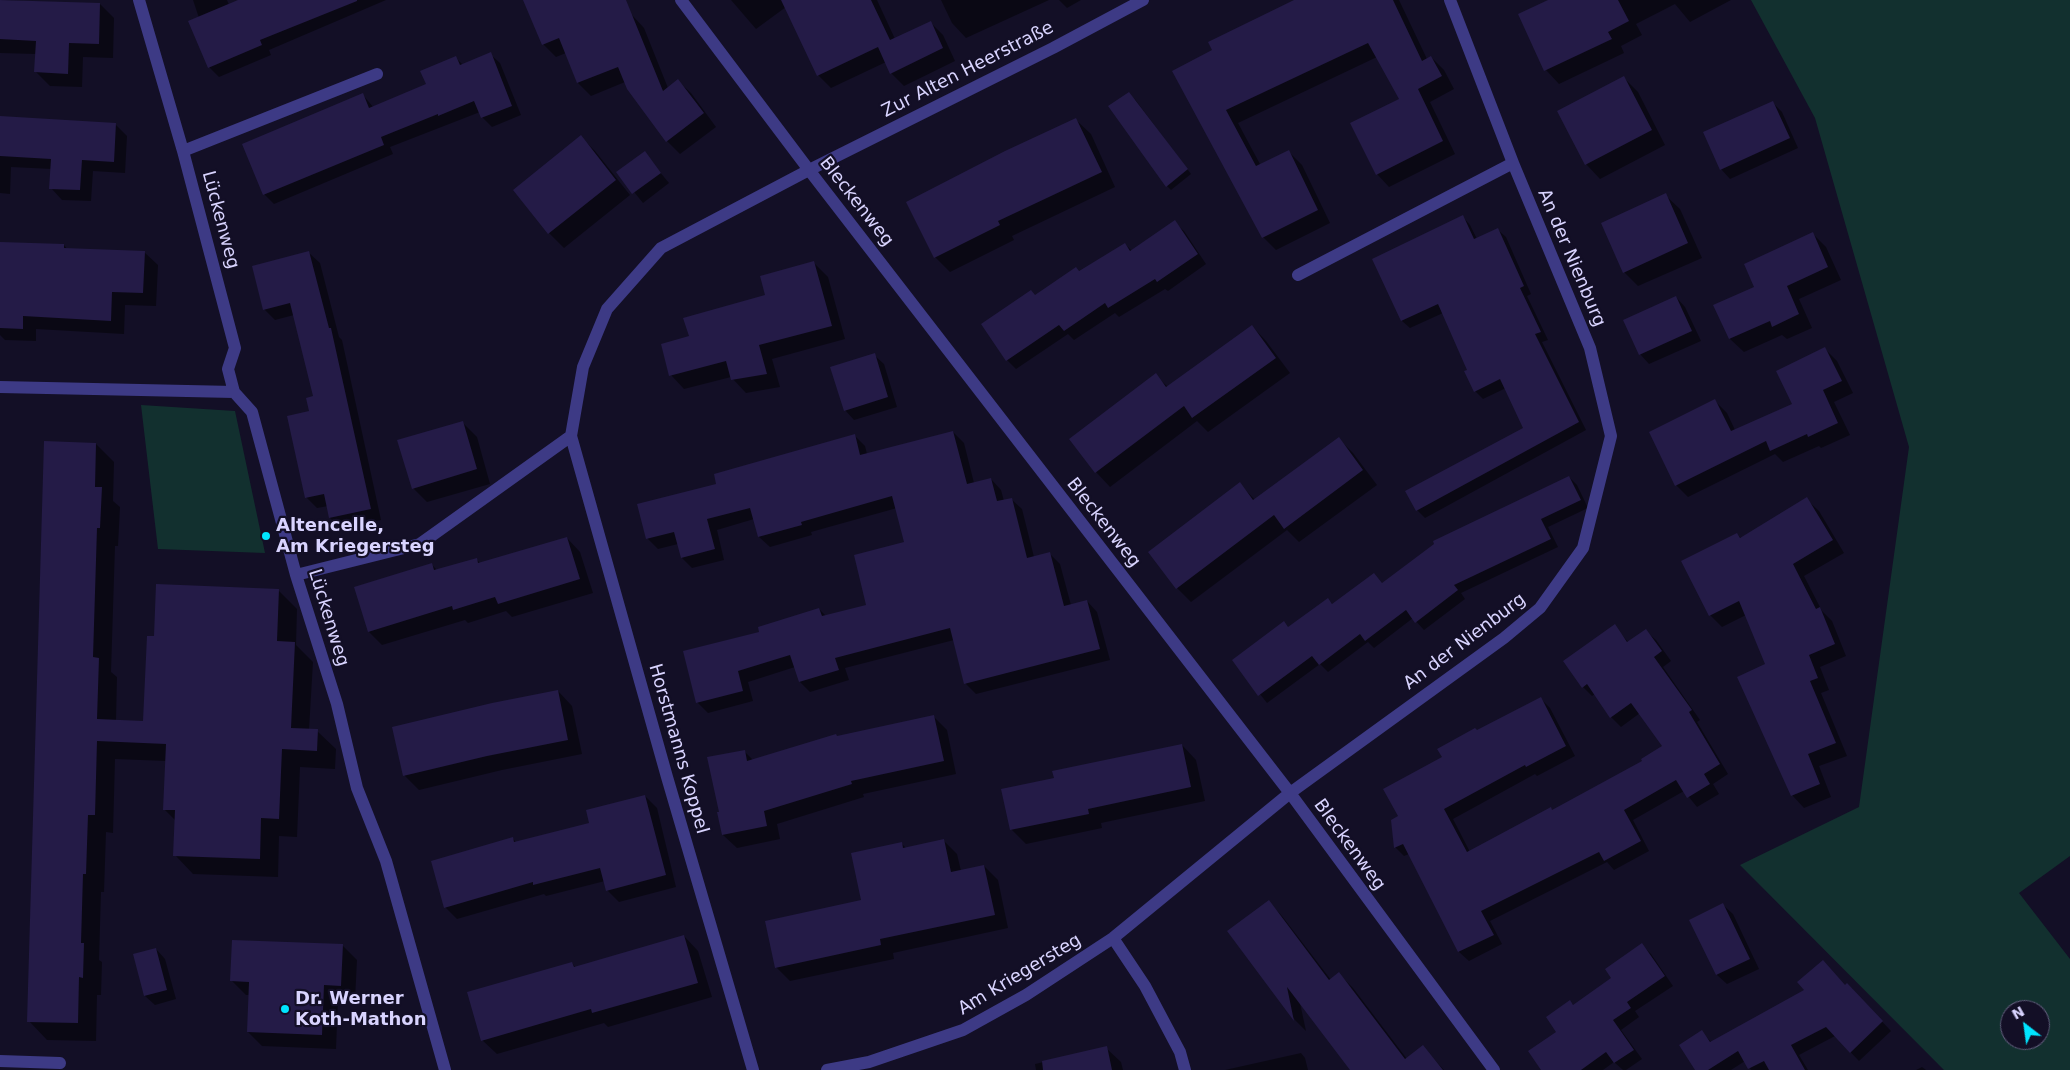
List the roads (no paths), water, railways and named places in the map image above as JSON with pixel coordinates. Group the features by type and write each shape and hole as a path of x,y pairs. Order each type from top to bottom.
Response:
{"street":[{"name":"Lückenweg","path":"139,0 183,151 235,348 228,369 234,392 252,412 296,575 337,704 357,788 386,861 445,1070"},
{"name":"Bleckenweg","path":"681,0 808,170 1290,793 1494,1070"},
{"name":"Zur Alten Heerstraße","path":"808,170 1053,48 1143,0"},
{"name":"An der Nienburg","path":"1290,793 1513,631 1540,608 1583,548 1611,436 1590,348 1513,163 1450,0"},
{"path":"183,151 377,74"},
{"path":"1298,275 1513,163"},
{"name":"Horstmanns Koppel","path":"754,1070 667,777 571,436 583,367 606,310 661,248 808,170"},
{"path":"0,387 234,392"},
{"path":"296,575 420,544 571,436"},
{"name":"Am Kriegersteg","path":"827,1070 868,1062 962,1030 1026,995 1113,938 1290,793"},
{"path":"1113,938 1145,986 1180,1052 1185,1070"},
{"path":"0,1060 60,1063"}],"place":[{"name":"Altencelle, Am Kriegersteg","path":"266,536"},
{"name":"Dr. Werner Koth-Mathon","path":"285,1009"}]}
